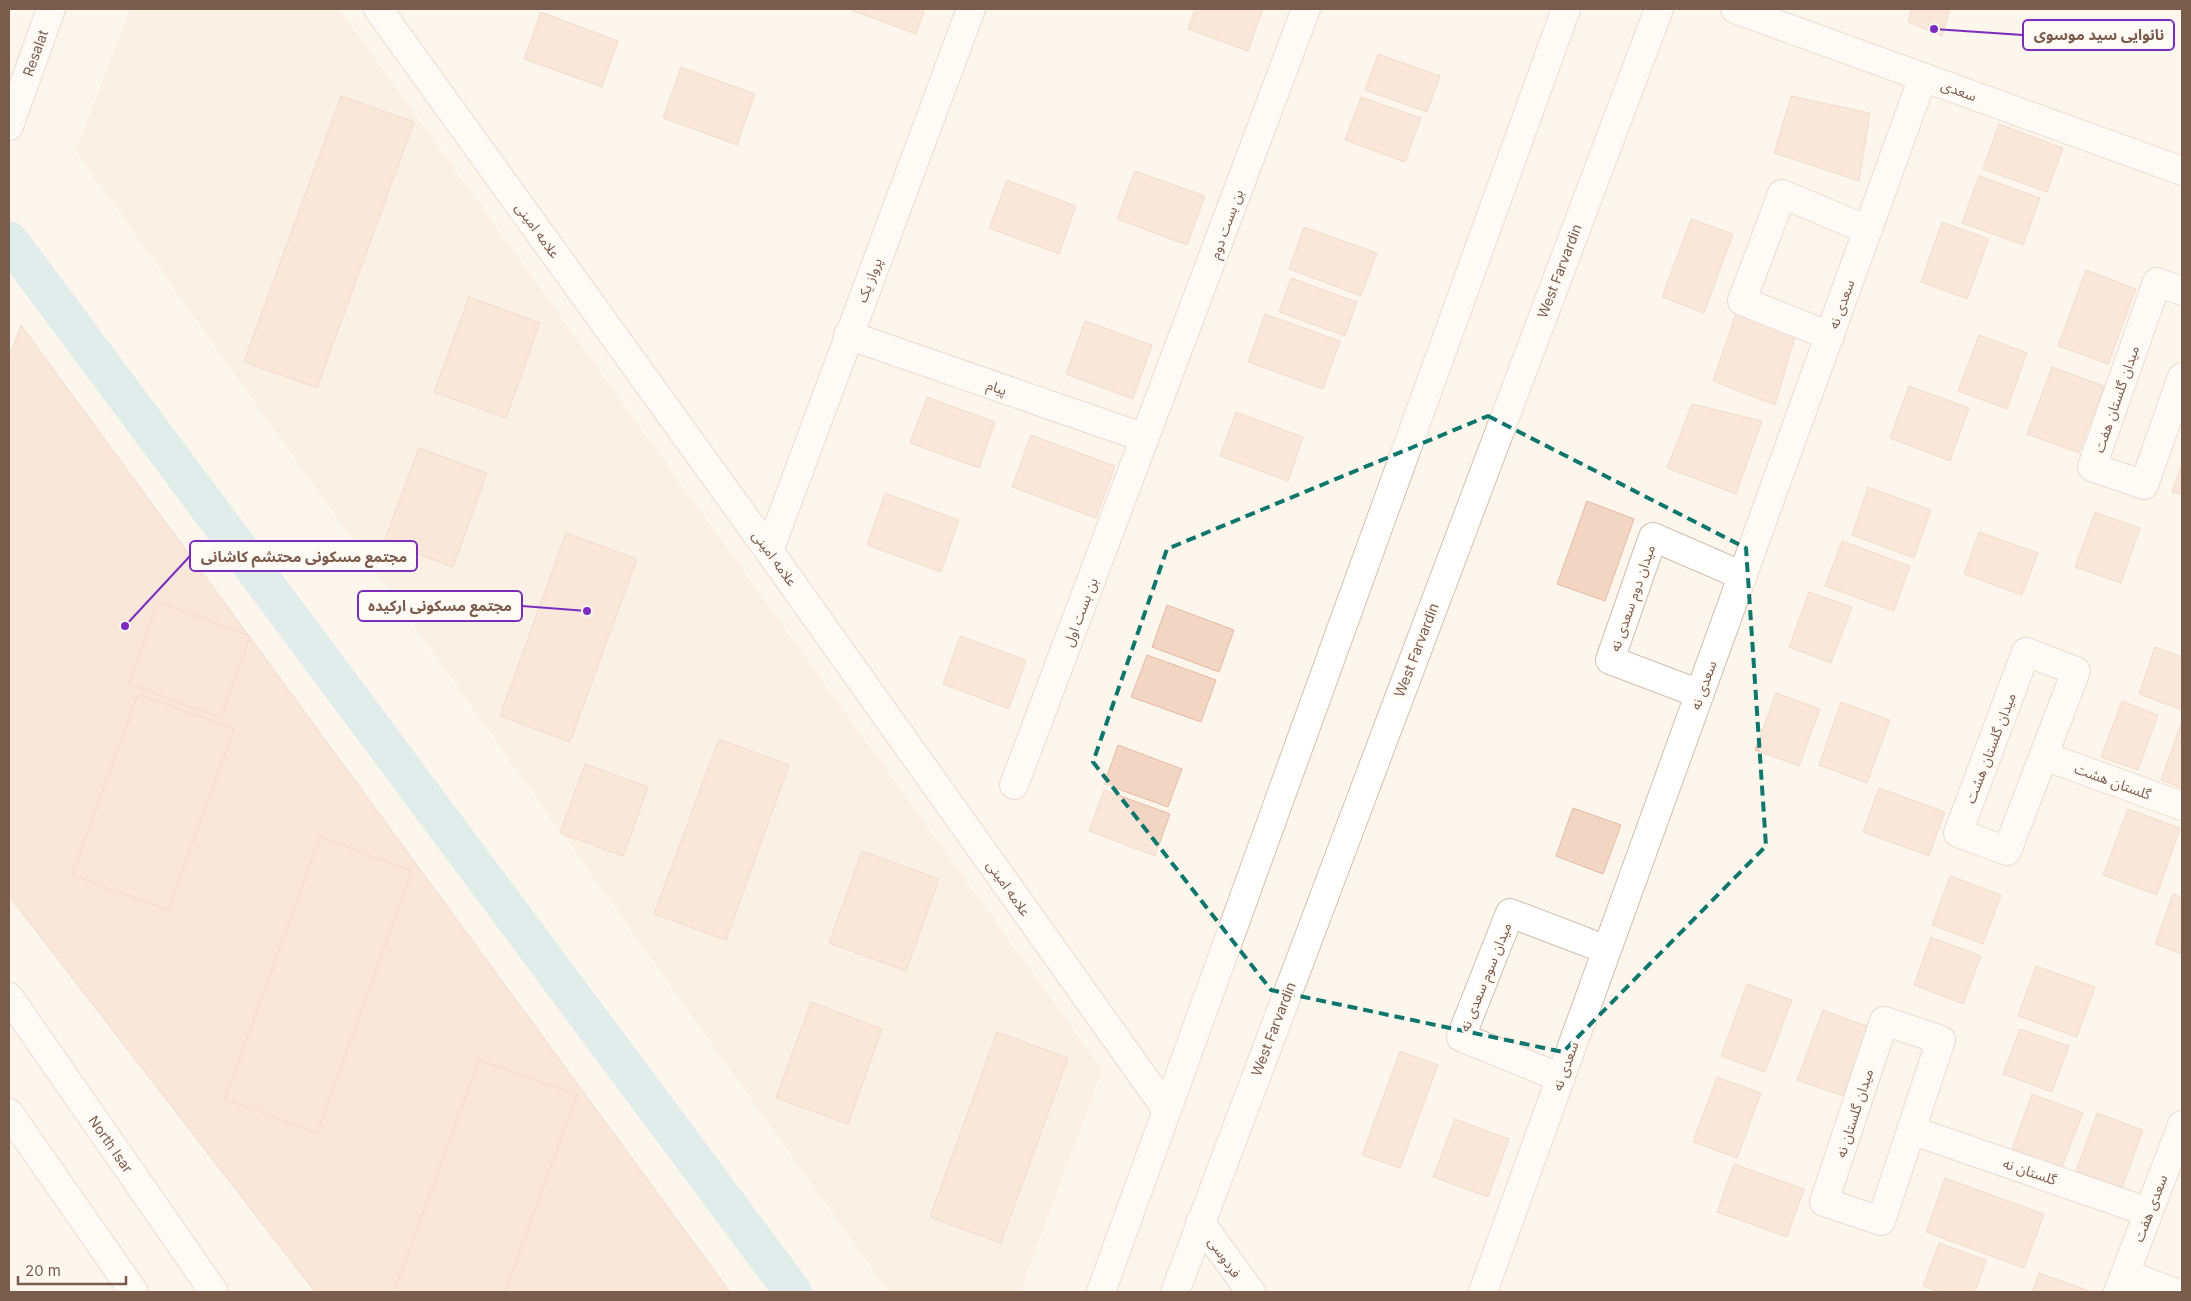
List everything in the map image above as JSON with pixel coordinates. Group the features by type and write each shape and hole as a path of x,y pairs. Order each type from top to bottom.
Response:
{"street":[{"name":"Resalat","path":"9,126 51,9"},
{"name":"علامه امینی","path":"378,9 770,551 1167,1110"},
{"name":"پرواز یک","path":"770,551 848,335 971,9"},
{"name":"بن بست دوم","path":"1146,438 1306,9"},
{"path":"1100,1292 1566,9"},
{"name":"West Farvardin","path":"1175,1292 1659,9"},
{"name":"سعدی","path":"1735,9 2182,172"},
{"name":"سعدی نه","path":"1483,1292 1923,77"},
{"path":"1830,336 1742,301 1782,194 1868,230"},
{"name":"میدان گلستان هفت","path":"2180,388 2144,485 2092,466 2157,282 2182,291"},
{"name":"پیام","path":"848,335 1146,438"},
{"name":"بن بست اول","path":"1014,785 1146,438"},
{"name":"میدان دوم سعدی نه","path":"1700,694 1610,660 1653,537 1743,576"},
{"name":"میدان گلستان هشت","path":"2026,652 2076,671 2044,756 2008,851 1958,833 2026,652"},
{"name":"گلستان هشت","path":"2044,756 2182,806"},
{"name":"میدان سوم سعدی نه","path":"1561,1078 1461,1037 1510,913 1607,950"},
{"name":"North Isar","path":"9,997 214,1292"},
{"name":"میدان گلستان نه","path":"1884,1022 1941,1040 1911,1130 1881,1221 1824,1202 1884,1022"},
{"path":"9,1113 134,1292"},
{"name":"گلستان نه","path":"1911,1130 2148,1212"},
{"name":"سعدی هفت","path":"2121,1283 2148,1212 2179,1140"},
{"name":"فردوسی","path":"1200,1222 1250,1292"},
{"path":"2121,1283 2174,1292"}],"highlighted area":[{"path":"1488,416 1746,548 1766,846 1563,1052 1271,990 1093,762 1167,549"}],"shaded area":[{"path":"130,9 339,9 1102,1070 1020,1292 889,1292 76,151"}],"building":[{"path":"848,9 925,9 916,34"},
{"path":"1195,9 1263,9 1248,51 1188,29"},
{"path":"1911,9 1950,9 1942,36 1908,22"},
{"path":"541,12 618,41 602,87 524,59"},
{"path":"1378,54 1440,76 1427,112 1365,90"},
{"path":"681,67 755,94 737,145 663,118"},
{"path":"341,96 414,122 317,388 244,362"},
{"path":"1791,96 1870,113 1859,181 1774,153"},
{"path":"1361,97 1421,118 1405,162 1345,140"},
{"path":"1999,124 2063,148 2047,192 1983,169"},
{"path":"1135,171 1205,196 1187,245 1117,219"},
{"path":"1979,176 2040,198 2023,245 1962,223"},
{"path":"1007,180 1076,206 1059,254 989,228"},
{"path":"1691,219 1733,234 1704,313 1662,297"},
{"path":"1942,222 1989,239 1967,299 1921,282"},
{"path":"1304,227 1377,253 1361,296 1289,269"},
{"path":"2086,270 2136,289 2108,364 2058,346"},
{"path":"1291,278 1357,302 1345,336 1279,312"},
{"path":"469,297 540,323 506,418 434,392"},
{"path":"1736,313 1795,337 1775,405 1713,381"},
{"path":"1265,314 1340,341 1323,389 1248,362"},
{"path":"1085,321 1152,345 1133,399 1066,374"},
{"path":"21,325 730,1292 315,1292 9,896 9,356"},
{"path":"1979,335 2027,353 2007,409 1958,391"},
{"path":"2052,367 2104,386 2079,453 2027,434"},
{"path":"1909,386 1969,408 1950,461 1890,438"},
{"path":"927,397 995,422 979,468 910,443"},
{"path":"1692,404 1762,421 1736,494 1667,468"},
{"path":"1236,412 1303,437 1288,481 1220,456"},
{"path":"1031,435 1115,466 1096,518 1012,487"},
{"path":"419,448 487,473 453,567 384,542"},
{"path":"2182,464 2182,495 2172,492"},
{"path":"1868,487 1931,510 1914,558 1852,535"},
{"path":"885,493 959,520 941,572 867,545"},
{"path":"1587,501 1634,519 1605,601 1557,584"},
{"path":"2095,512 2140,528 2121,583 2075,567"},
{"path":"1979,532 2038,553 2022,595 1964,574"},
{"path":"566,533 637,559 570,742 500,716"},
{"path":"1842,541 1910,566 1894,611 1825,586"},
{"path":"1809,592 1852,607 1831,663 1789,647"},
{"path":"158,602 250,636 221,718 129,684"},
{"path":"1167,605 1234,630 1219,672 1152,647"},
{"path":"960,636 1026,660 1009,709 943,684"},
{"path":"2155,647 2182,657 2182,710 2139,694"},
{"path":"1147,655 1216,680 1201,722 1131,697"},
{"path":"1776,693 1820,709 1799,766 1755,750"},
{"path":"138,694 234,729 168,910 72,875"},
{"path":"2122,701 2158,715 2138,770 2101,757"},
{"path":"1841,702 1890,720 1867,783 1819,765"},
{"path":"2182,721 2182,788 2161,780"},
{"path":"719,739 789,765 726,940 654,914"},
{"path":"1118,745 1182,769 1168,807 1104,784"},
{"path":"585,764 648,787 623,856 560,833"},
{"path":"1879,788 1945,812 1929,856 1863,832"},
{"path":"1104,790 1170,814 1155,856 1089,831"},
{"path":"1573,808 1621,825 1603,874 1556,856"},
{"path":"2128,809 2180,828 2157,895 2103,875"},
{"path":"320,837 412,871 317,1133 225,1099"},
{"path":"862,851 939,879 906,971 829,943"},
{"path":"1950,876 2001,895 1983,944 1932,925"},
{"path":"2173,894 2182,898 2182,954 2155,944"},
{"path":"1931,937 1981,956 1963,1004 1914,985"},
{"path":"2036,966 2095,987 2077,1037 2018,1016"},
{"path":"1747,984 1792,1000 1765,1072 1721,1056"},
{"path":"811,1002 882,1029 848,1124 776,1098"},
{"path":"1823,1010 1869,1027 1843,1096 1797,1080"},
{"path":"2020,1029 2069,1046 2052,1092 2003,1074"},
{"path":"997,1032 1068,1058 1001,1243 930,1217"},
{"path":"1400,1051 1438,1065 1400,1168 1362,1155"},
{"path":"479,1060 577,1095 505,1292 394,1292"},
{"path":"1717,1077 1761,1093 1737,1158 1693,1142"},
{"path":"2032,1094 2083,1113 2062,1167 2012,1149"},
{"path":"2097,1113 2143,1130 2122,1188 2076,1171"},
{"path":"1455,1119 1509,1139 1488,1197 1433,1177"},
{"path":"1734,1164 1804,1189 1787,1237 1717,1212"},
{"path":"1945,1178 2044,1214 2024,1268 1926,1232"},
{"path":"1939,1243 1986,1260 1975,1292 1940,1292 1923,1286"},
{"path":"2039,1273 2092,1292 2032,1292"}],"waterway":[{"path":"9,240 793,1292"}],"place":[{"name":"نانوایی سید موسوی","path":"1934,29"},
{"name":"مجتمع مسکونی ارکیده","path":"587,611"},
{"name":"مجتمع مسکونی محتشم کاشانی","path":"125,626"}]}
